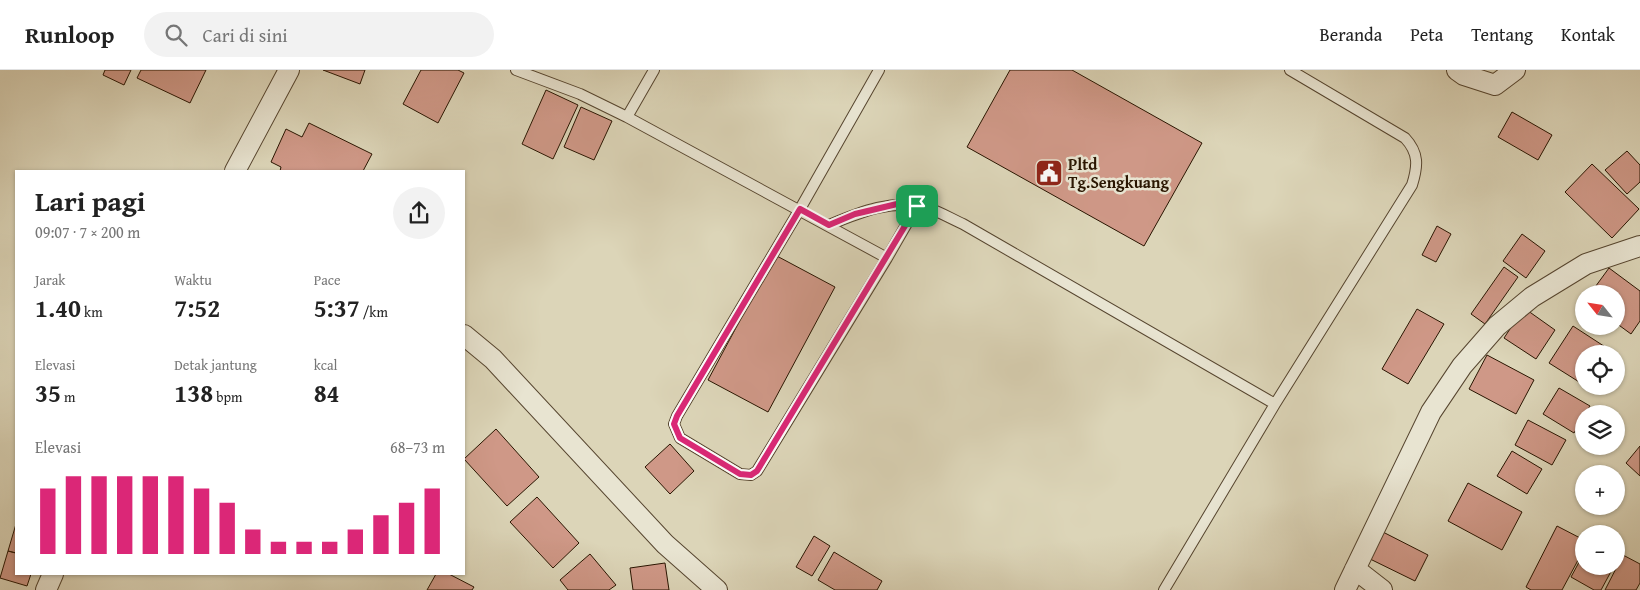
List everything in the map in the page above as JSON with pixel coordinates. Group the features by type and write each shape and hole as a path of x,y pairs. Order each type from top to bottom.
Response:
{"street":[{"path":"236,170 289,70"},
{"path":"1457,70 1464,75 1495,86 1515,70"},
{"path":"1345,590 1431,412 1462,366 1497,326 1532,297 1586,264 1640,246"},
{"path":"465,336 493,359 665,544 717,590"},
{"path":"1355,569 1382,590"},
{"path":"46,590 53,575"}],"lane":[{"path":"516,70 580,94 628,117 887,258"},
{"path":"628,117 654,70"},
{"path":"879,70 800,209 677,416 674,424 680,438 740,474 751,475 761,467 917,206"},
{"path":"1164,590 1275,404 1412,185 1417,170 1417,158 1413,146 1405,138 1290,70"},
{"path":"829,225 855,214 879,207 897,204 928,208 963,224 1275,404"}],"building":[{"path":"105,70 131,70 124,85 103,75"},
{"path":"141,70 206,70 190,103 137,78"},
{"path":"323,70 365,70 360,84"},
{"path":"421,70 458,70 464,73 438,123 403,104"},
{"path":"1010,70 1072,70 1202,143 1144,246 967,147"},
{"path":"546,90 578,105 553,159 522,144"},
{"path":"581,107 612,121 594,160 564,147"},
{"path":"1512,112 1552,135 1538,160 1498,137"},
{"path":"309,123 372,154 364,170 280,170 281,167 271,162 286,129 302,137"},
{"path":"1627,151 1640,165 1640,182 1627,194 1605,170"},
{"path":"1592,164 1639,209 1612,238 1565,192"},
{"path":"1437,226 1451,234 1436,262 1422,255"},
{"path":"1522,234 1545,251 1526,278 1503,261"},
{"path":"775,255 835,287 768,412 708,380"},
{"path":"1504,267 1518,277 1485,324 1471,314"},
{"path":"1609,268 1640,291 1640,321 1631,334 1625,330 1625,285 1597,285"},
{"path":"1524,308 1555,330 1536,359 1504,338"},
{"path":"1417,309 1444,324 1408,384 1382,369"},
{"path":"1573,326 1575,327 1575,335 1587,335 1602,345 1575,345 1575,379 1549,363"},
{"path":"1487,355 1534,380 1516,414 1469,389"},
{"path":"1559,388 1588,405 1575,405 1574,433 1543,414"},
{"path":"1528,420 1566,440 1552,465 1515,445"},
{"path":"496,429 539,477 507,506 465,458"},
{"path":"670,444 694,471 670,494 645,467"},
{"path":"1640,446 1640,476 1626,463"},
{"path":"1512,451 1542,469 1527,494 1497,476"},
{"path":"1468,483 1522,512 1502,550 1448,521"},
{"path":"537,497 579,543 553,568 510,522"},
{"path":"1557,526 1575,535 1575,566 1562,590 1531,590 1526,587"},
{"path":"15,527 15,553 8,551"},
{"path":"1379,530 1428,555 1415,581 1366,557"},
{"path":"814,536 830,546 812,576 796,567"},
{"path":"8,551 15,553 15,575 31,575 27,586 0,578"},
{"path":"834,552 882,581 877,590 835,590 818,580"},
{"path":"590,554 616,585 609,590 568,590 560,580"},
{"path":"1625,556 1640,564 1640,583 1636,590 1605,590 1613,575 1625,575"},
{"path":"665,563 669,590 633,590 630,568"},
{"path":"1575,570 1575,575 1609,575 1601,590 1594,590 1571,577"},
{"path":"435,575 451,575 474,587 472,590 427,590"}],"place":[{"name":"Pltd Tg.Sengkuang","path":"1049,173"}],"route":[{"path":"897,204 917,206 757,471 751,475 740,474 680,438 674,424 677,416 800,209 829,225 855,214 879,207 897,204"}]}
